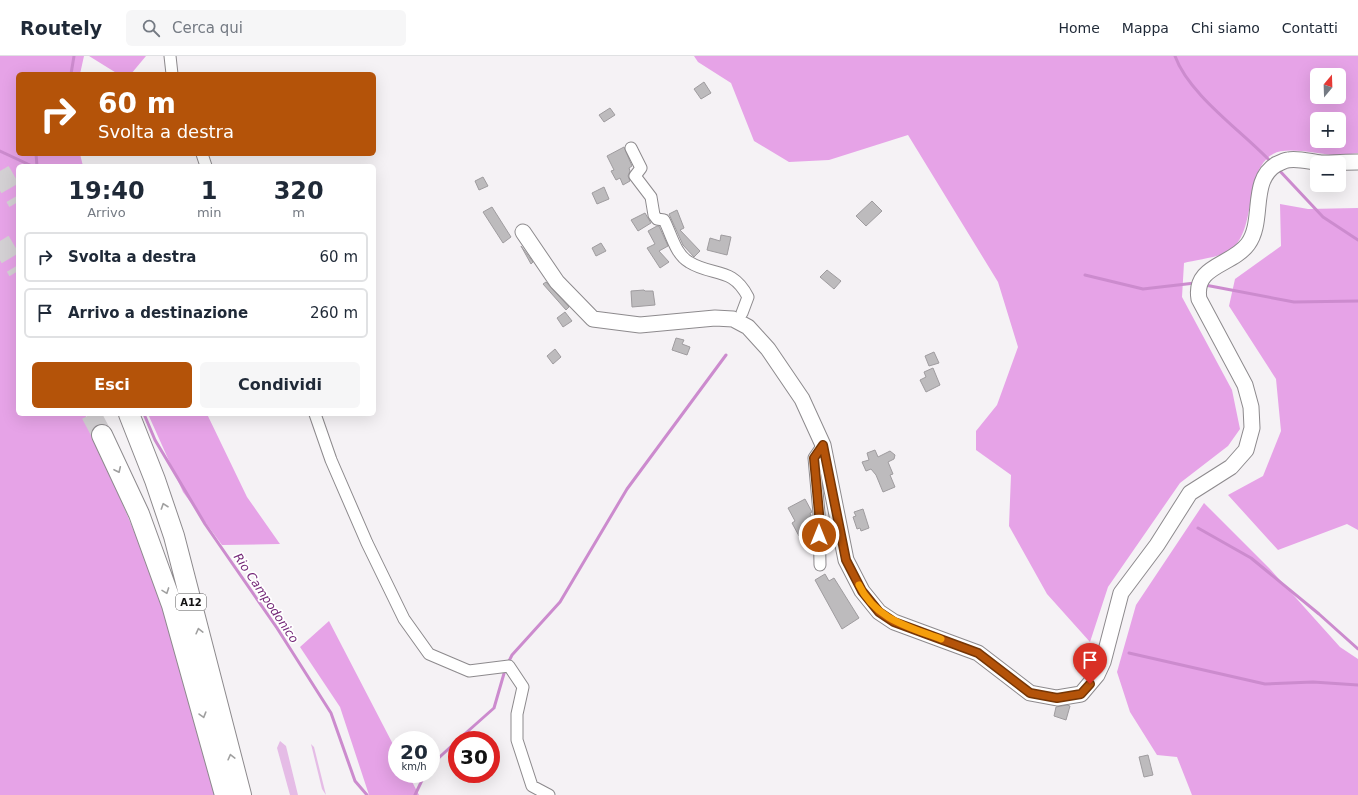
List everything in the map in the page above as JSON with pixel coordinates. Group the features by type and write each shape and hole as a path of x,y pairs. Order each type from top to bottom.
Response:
{"highway":[{"name":"A12","path":"130,416 155,480 174,536 241,795"},
{"name":"A12","path":"102,435 139,514 172,605 225,795"}],"street":[{"path":"170,56 172,72"},
{"path":"631,148 641,168 636,176 651,197 654,215 658,219 664,220 675,245 688,262 734,278 742,285 748,297 742,313"},
{"path":"523,232 557,282 593,319 640,325 715,318 733,319 748,327 768,348 802,399 823,445 846,560 862,591 879,612 894,622 978,653 1030,693 1057,698 1081,694 1097,675 1103,662 1121,593 1157,545 1190,493 1232,467 1246,450 1252,428 1251,407 1246,385 1199,298 1197,290 1202,276 1239,253 1248,244 1254,232 1263,179 1268,170 1288,160 1358,162"},
{"path":"316,416 331,460 367,543 404,619 429,654 469,671 509,666 523,687 517,714 517,740 532,786 549,795"},
{"path":"820,565 819,513 814,458 823,445"}],"shaded area":[{"path":"0,56 84,56 80,72 16,72 16,156 80,156 82,164 16,164 16,416 86,416 151,572 194,699 217,795 0,795"},
{"path":"89,56 146,56 133,72 115,72"},
{"path":"694,56 1358,56 1358,153 1334,155 1302,151 1286,151 1273,154 1264,162 1258,174 1245,228 1239,240 1231,250 1215,256 1184,263 1182,297 1232,390 1240,429 1228,446 1180,483 1108,587 1090,642 1047,594 1009,526 1011,475 976,450 976,431 997,405 1018,347 998,282 908,135 829,160 789,162 754,141 731,83 698,62"},
{"path":"1280,204 1308,209 1358,208 1358,530 1347,524 1278,550 1228,495 1263,476 1281,431 1276,379 1229,306 1235,279 1281,246"},
{"path":"149,416 208,416 247,497 280,544 222,545 183,492"},
{"path":"1204,503 1269,568 1340,647 1358,659 1358,795 1192,795 1177,757 1157,755 1130,712 1117,672 1136,605"},
{"path":"329,621 388,735 388,783 413,783 419,795 369,795 340,707 300,647"},
{"path":"280,741 286,746 298,795 290,795 277,748"},
{"path":"311,744 314,747 326,795 322,789"}],"building":[{"path":"704,82 711,93 701,99 694,89"},
{"path":"610,108 615,115 604,122 599,115"},
{"path":"624,147 632,166 629,168 630,171 628,176 630,181 623,185 620,178 616,180 611,171 614,170 607,156"},
{"path":"483,177 488,186 479,190 475,181"},
{"path":"604,187 609,199 597,204 592,193"},
{"path":"872,201 882,211 866,226 856,216"},
{"path":"492,207 511,237 503,243 483,212"},
{"path":"677,210 684,228 680,230 700,251 694,257 683,245 669,214"},
{"path":"645,213 651,223 638,231 631,220"},
{"path":"659,226 668,246 659,251 669,262 660,268 647,248 655,244 648,231"},
{"path":"721,235 731,237 727,255 707,250 710,238 720,241"},
{"path":"601,243 606,251 596,256 592,248"},
{"path":"521,246 533,262 531,264"},
{"path":"827,270 841,281 834,289 820,277"},
{"path":"546,282 569,307 566,310 543,284"},
{"path":"631,291 653,291 655,305 632,307"},
{"path":"565,312 572,321 563,327 557,318"},
{"path":"676,338 684,340 682,344 690,347 687,355 672,350"},
{"path":"555,349 561,357 553,364 547,356"},
{"path":"934,352 939,363 929,366 925,356"},
{"path":"933,368 940,385 926,392 920,380 926,377 924,372"},
{"path":"875,450 878,457 890,451 895,455 894,459 888,462 893,474 890,475 895,487 883,492 876,475 871,469 866,471 862,462 869,460 867,453"},
{"path":"805,499 812,512 810,513 812,518 812,529 799,536 792,523 795,521 788,508"},
{"path":"863,509 869,528 861,531 860,528 857,529 853,517 856,516 854,512"},
{"path":"825,574 829,581 834,578 859,618 842,629 815,580"},
{"path":"1067,705 1070,706 1066,720 1054,716 1056,707"},
{"path":"1148,755 1153,775 1144,777 1139,757"}],"waterway":[{"name":"Rio Campodonico","path":"71,72 74,56"},
{"path":"1175,56 1182,71 1204,99 1271,162"},
{"path":"0,151 28,164"},
{"name":"Rio Campodonico","path":"36,156 37,164"},
{"path":"1278,169 1323,217 1358,240"},
{"path":"1085,275 1143,289 1195,283"},
{"path":"1205,285 1294,302 1358,301"},
{"path":"508,663 512,655 560,602 627,489 726,355"},
{"name":"Rio Campodonico","path":"145,416 155,440 205,524 277,628 331,713 355,781 367,795"},
{"path":"1198,528 1251,558 1319,614 1358,649"},
{"path":"1129,653 1265,684 1313,682 1358,685"},
{"path":"468,731 494,708 505,670"},
{"path":"440,757 448,749"},
{"path":"415,795 421,783"}],"tunnel":[{"path":"0,171 16,199"},
{"path":"0,241 16,268"},
{"path":"92,416 102,435"}],"slow traffic":[{"path":"859,585 879,612 894,622 941,639"}],"route":[{"path":"819,535 818,496 814,458 823,445 846,560 862,591 879,612 894,622 978,653 1030,693 1057,698 1081,694 1090,684"}]}
